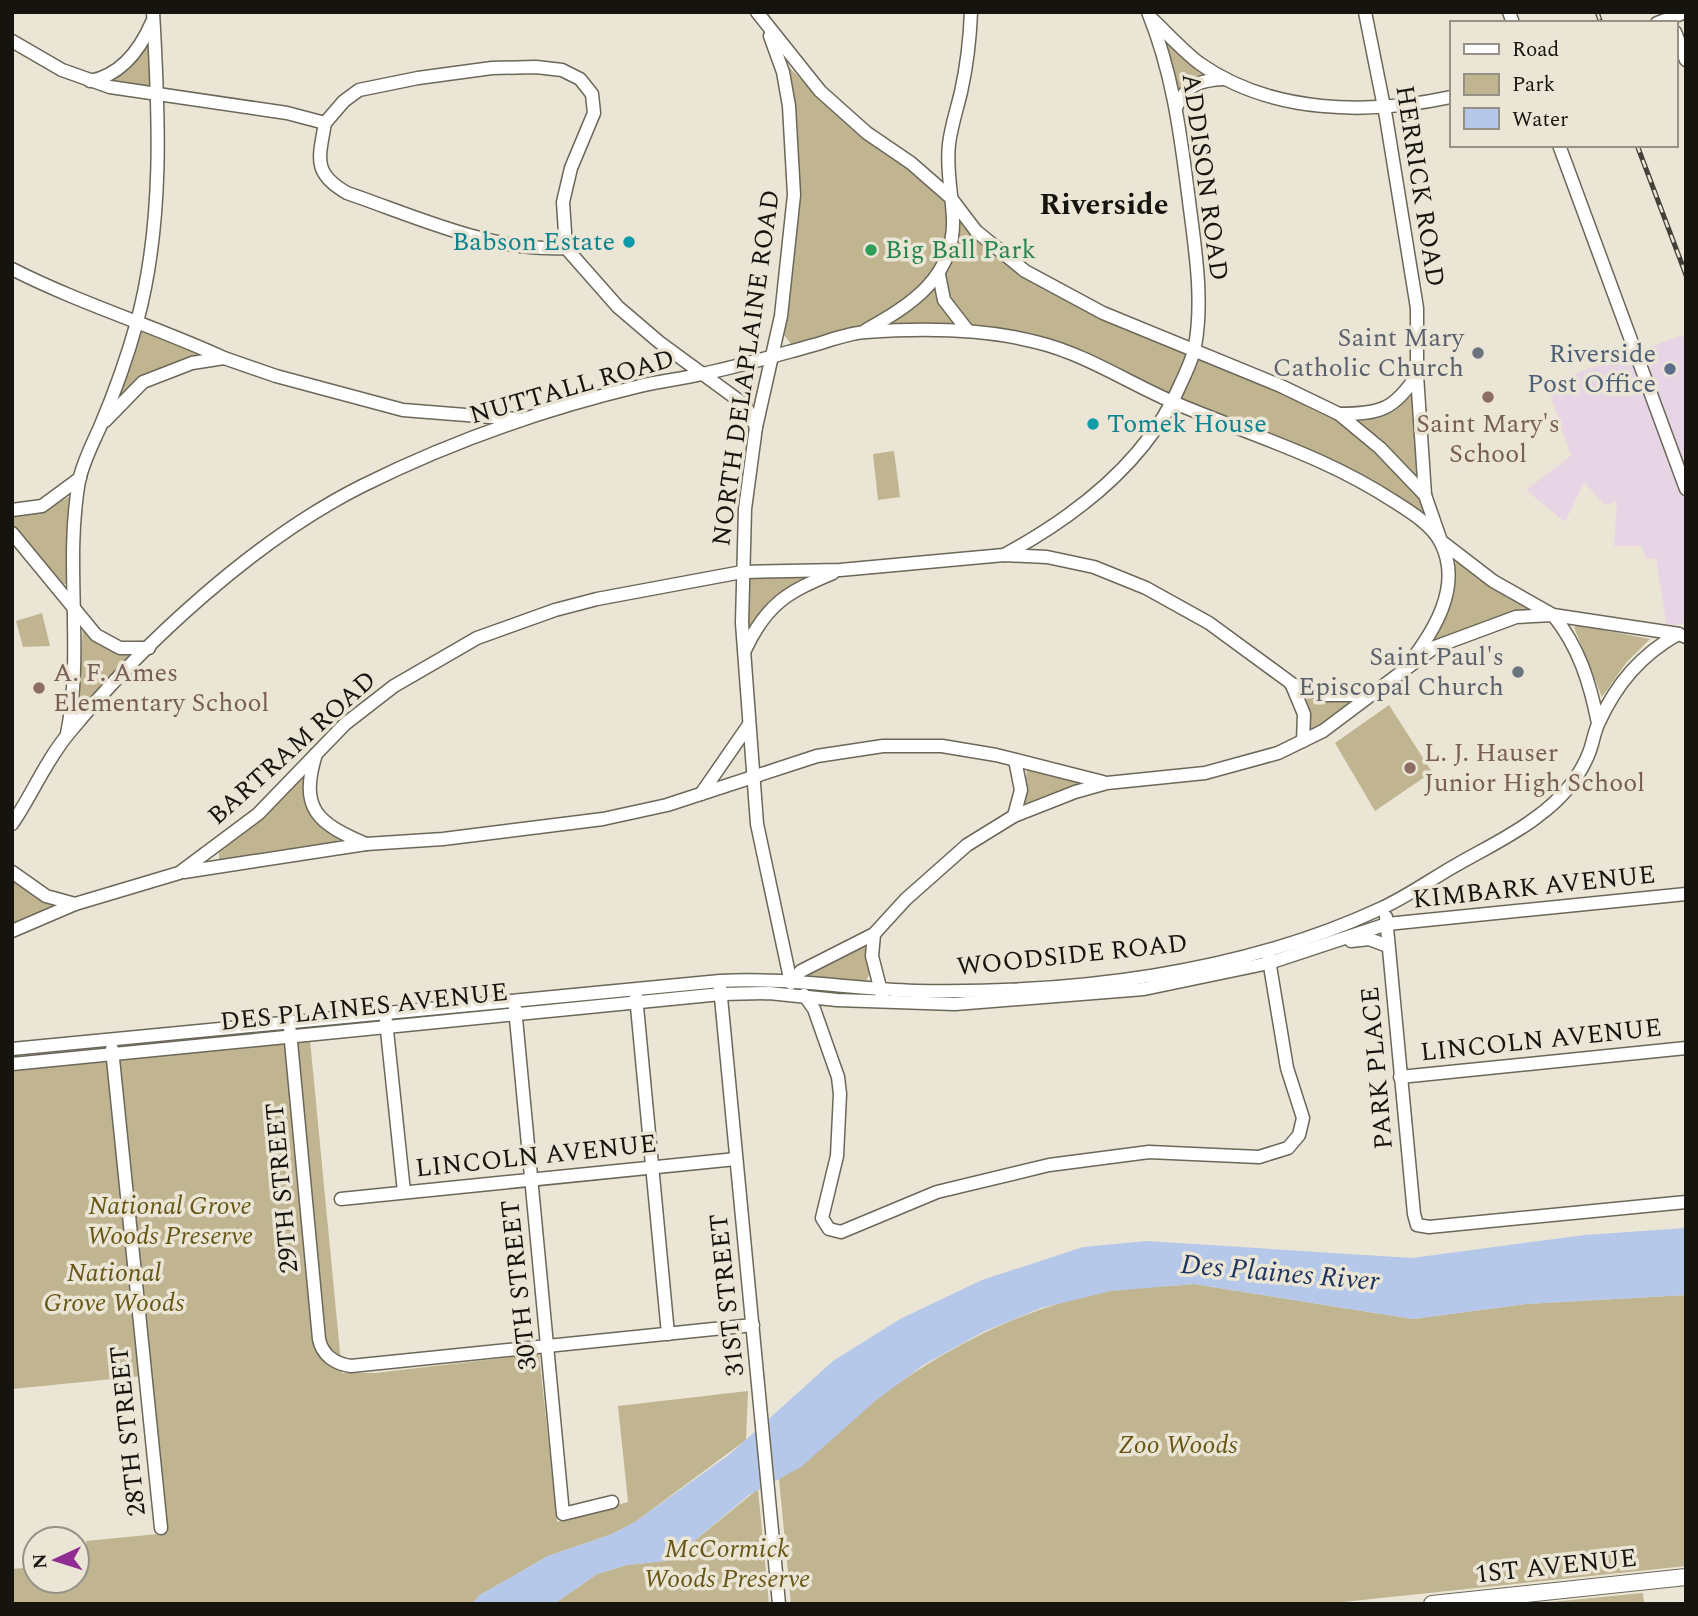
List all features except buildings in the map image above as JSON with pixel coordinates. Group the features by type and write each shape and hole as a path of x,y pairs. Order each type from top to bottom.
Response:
{"main road":[{"name":"1ST AVENUE","path":"1432,1604 1686,1577"}],"street":[{"name":"NORTH DELAPLAINE ROAD","path":"759,12 783,72 794,166 788,262 774,355 755,427 742,572 744,652 751,776 757,824 791,983"},
{"path":"862,332 920,297 939,275 951,238 951,198 947,172 949,142 969,49 971,12"},
{"name":"HERRICK ROAD","path":"1365,12 1384,106 1417,308 1417,375 1425,495"},
{"path":"1670,18 1686,12"},
{"path":"1148,14 1197,61 1226,79 1271,97 1302,104 1384,106 1450,97"},
{"name":"ADDISON ROAD","path":"1148,14 1177,106 1198,291 1195,350"},
{"path":"90,81 114,74 122,66 141,43 153,15"},
{"path":"67,734 76,662 71,603 73,524 79,478 137,322 152,246 158,161 153,15"},
{"path":"766,27 820,91 867,133 911,163 951,198 976,231 1025,271 1103,313 1195,350 1339,414 1380,449 1425,495 1441,541 1448,572 1442,611 1429,637 1407,666"},
{"path":"1677,37 1686,60"},
{"path":"12,41 39,59 110,87 288,113 325,123"},
{"path":"566,248 535,250 481,238 347,193 330,183 321,170 319,156 325,123 344,101 359,90 418,78 492,68 536,67 562,70 580,79 592,94 594,113 571,168 563,202 566,248 618,307 659,342 703,374 862,332 968,331 1013,336 1060,348 1173,402 1310,454 1362,480 1414,514 1441,541 1493,581 1553,615 1581,662 1598,723"},
{"path":"1177,106 1182,95 1199,82 1226,79"},
{"path":"1560,147 1686,489"},
{"path":"12,269 57,292 276,376 403,410 521,419"},
{"path":"939,275 944,300 968,331"},
{"path":"1004,555 1047,532 1114,479 1145,442 1173,402 1195,350"},
{"path":"100,426 143,382 192,363 225,358"},
{"name":"NUTTALL ROAD","path":"12,824 67,734 149,648 235,570 313,514 360,487 434,453 521,419 642,385 703,374 745,405 755,427"},
{"path":"1339,414 1367,414 1388,408 1404,394 1417,375"},
{"path":"12,510 42,506 79,478"},
{"path":"12,533 96,635 107,643 127,650 149,648"},
{"path":"744,652 760,622 778,601 791,591 840,570 1004,555 1047,557 1094,567 1146,587 1209,623 1302,690 1326,695 1371,694"},
{"name":"BARTRAM ROAD","path":"12,932 75,904 178,873 258,814 345,724 394,686 477,638 597,598 742,572 840,570"},
{"path":"1267,949 1287,1068 1303,1118 1299,1135 1289,1148 1259,1157 1149,1152 1049,1165 937,1192 841,1232 828,1229 822,1218 837,1156 840,1114 838,1077 807,998 791,983 801,971 874,934 906,899 967,845 1014,816 1075,792 1107,783 1205,773 1251,762 1303,741 1435,647 1472,631 1516,617 1553,615 1683,634"},
{"name":"WOODSIDE ROAD","path":"720,988 807,998 977,990 1160,974 1267,949 1385,907 1545,811 1574,779 1590,752 1598,723 1618,688 1639,661 1656,646 1683,634"},
{"path":"1291,683 1304,714 1303,741"},
{"path":"701,794 748,726"},
{"path":"178,873 366,844 443,839 565,825 667,805 817,756 883,746 942,746 1015,760 1107,783"},
{"path":"317,751 309,785 314,811 327,825 366,844"},
{"path":"1014,816 1021,790 1015,760"},
{"path":"12,872 46,896 75,904"},
{"name":"KIMBARK AVENUE","path":"1387,924 1686,894"},
{"name":"PARK PLACE","path":"1385,907 1413,1214 1417,1225 1429,1227 1686,1202"},
{"name":"WOODSIDE ROAD","path":"720,988 791,983 882,995 1004,1002 1144,989 1269,962 1387,924"},
{"path":"874,934 872,956 882,995"},
{"path":"1333,942 1369,939 1388,946"},
{"name":"DES PLAINES AVENUE","path":"12,1049 635,989 720,988"},
{"name":"DES PLAINES AVENUE","path":"12,1064 636,1003 720,988"},
{"name":"31ST STREET","path":"720,988 779,1604"},
{"path":"635,989 668,1334"},
{"name":"30TH STREET","path":"514,1001 563,1514 612,1502"},
{"path":"386,1014 404,1192"},
{"name":"29TH STREET","path":"290,1022 322,1350 334,1360 351,1366 548,1347"},
{"name":"28TH STREET","path":"111,1038 161,1528"},
{"name":"LINCOLN AVENUE","path":"1400,1077 1686,1048"},
{"name":"LINCOLN AVENUE","path":"341,1199 736,1159"},
{"path":"548,1347 753,1325"}],"shaded area":[{"path":"1686,334 1686,623 1667,627 1656,559 1646,558 1642,546 1614,546 1617,501 1605,505 1584,482 1565,522 1526,490 1571,456 1547,385 1559,383 1558,380"}],"green space":[{"path":"1162,33 1205,73 1204,75 1178,89"},
{"path":"149,40 152,88 105,81"},
{"name":"Big Ball Park","path":"789,67 834,113 934,189 948,207 946,245 924,285 870,323 798,345 791,344 784,335 799,194 799,156"},
{"path":"963,222 995,252 1030,279 1068,301 1108,322 1273,389 1325,415 1348,421 1377,418 1391,413 1412,395 1425,513 1071,348 889,325 912,307 958,224"},
{"path":"143,328 201,355 145,375 118,400"},
{"path":"894,451 900,497 878,500 873,454"},
{"path":"72,495 64,585 12,526 12,515 52,506"},
{"path":"1456,561 1530,610 1497,617 1432,642 1441,625"},
{"path":"816,574 773,598 748,630 748,579"},
{"path":"42,613 50,646 23,647 16,621"},
{"path":"1577,625 1650,639 1626,663 1602,697 1574,627"},
{"path":"83,628 122,654 134,654 76,716"},
{"path":"1302,694 1351,701 1351,703 1311,731"},
{"path":"1389,705 1432,772 1375,811 1335,743"},
{"path":"1027,769 1084,784 1027,805 1024,802"},
{"path":"303,775 305,803 311,815 319,825 339,837 338,842 219,860 219,849"},
{"path":"12,877 56,905 58,906 12,926"},
{"path":"865,945 870,973 866,981 805,979 803,975"},
{"name":"National Grove Woods","path":"310,1040 342,1373 375,1373 539,1354 557,1522 628,1502 618,1406 748,1391 746,1440 635,1522 612,1534 548,1556 480,1595 472,1604 12,1604 12,1569 21,1568 21,1595 91,1595 91,1541 158,1534 143,1376 12,1389 12,1068"},
{"name":"Zoo Woods","path":"1194,1284 1413,1319 1526,1304 1686,1295 1686,1566 1324,1604 791,1604 779,1479 806,1461 878,1398 904,1379 987,1331 1046,1308 1109,1291"},
{"name":"McCormick Woods Preserve","path":"758,1489 769,1604 554,1604 597,1574 627,1565 665,1561 682,1551"},
{"path":"1643,1593 1644,1604 1531,1604"}],"water":[{"name":"Des Plaines River","path":"1686,1228 1686,1295 1526,1304 1413,1319 1194,1284 1111,1291 1041,1308 983,1332 925,1364 875,1401 801,1467 749,1495 682,1551 665,1561 627,1565 597,1574 554,1604 472,1604 480,1595 548,1556 612,1534 635,1522 730,1454 833,1361 900,1319 982,1280 1083,1247 1147,1241 1412,1258 1585,1235"}],"railway":[{"path":"1597,12 1600,21"},
{"path":"1638,147 1686,275"}],"place":[{"name":"Babson Estate","path":"629,242"},
{"name":"Big Ball Park","path":"871,250"},
{"name":"Saint Mary Catholic Church","path":"1478,353"},
{"name":"Riverside Post Office","path":"1670,369"},
{"name":"Saint Mary's School","path":"1488,397"},
{"name":"Tomek House","path":"1093,424"},
{"name":"Saint Paul's Episcopal Church","path":"1518,672"},
{"name":"A. F. Ames Elementary School","path":"39,688"},
{"name":"L. J. Hauser Junior High School","path":"1410,768"}],"district":[{"name":"Riverside","path":"1104,205"}],"park label":[{"name":"National Grove Woods Preserve","path":"170,1221"}]}
